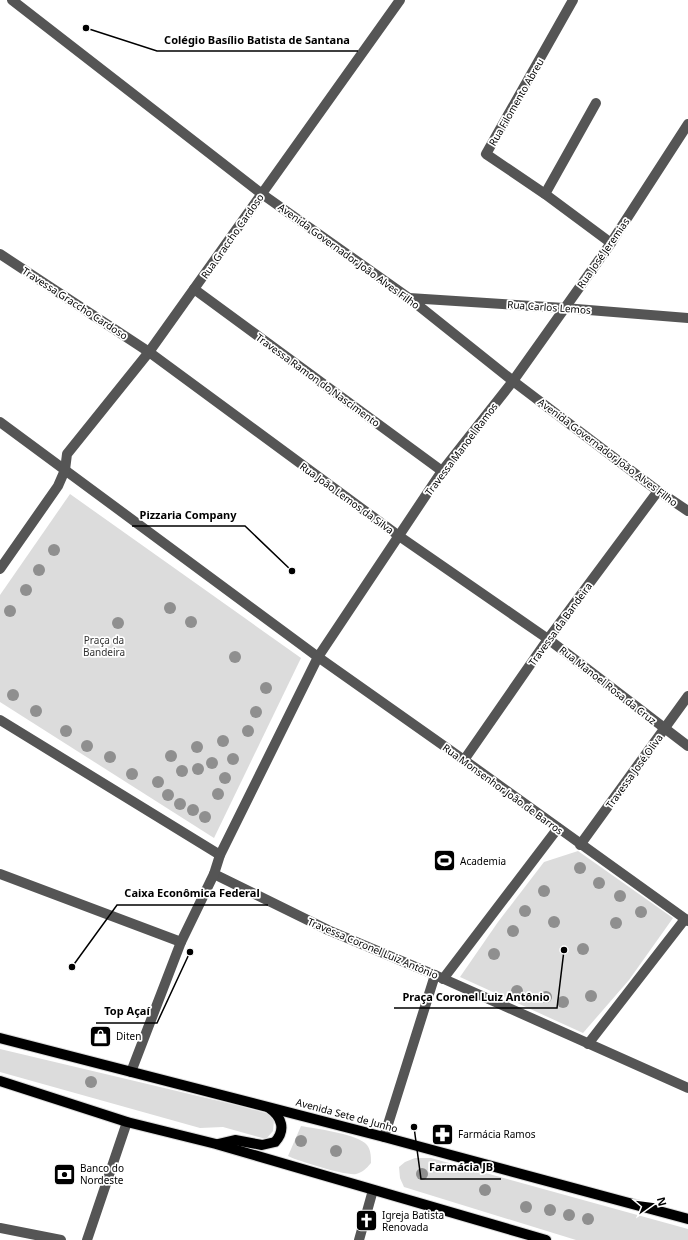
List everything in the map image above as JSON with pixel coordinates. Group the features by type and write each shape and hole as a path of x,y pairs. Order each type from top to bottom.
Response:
{"main road":[{"name":"Avenida Sete de Junho","path":"0,1038 384,1137 688,1219"},
{"path":"0,1042 12,1041"},
{"path":"0,1081 127,1122 216,1144 546,1240"},
{"path":"216,1144 235,1140 262,1145 275,1142 281,1133 281,1124 275,1113 266,1107"}],"street":[{"name":"Avenida Governador João Alves Filho","path":"12,0 262,194 409,298 513,381 658,491 688,511"},
{"name":"Rua Graccho Cardoso","path":"65,470 67,454 150,352 400,0"},
{"name":"Rua Filomento Abreu","path":"573,0 486,154 545,194 611,243"},
{"path":"545,194 596,103"},
{"name":"Rua José Jeremias","path":"513,381 611,243 688,124"},
{"name":"Travessa Graccho Cardoso","path":"0,254 150,352"},
{"name":"Travessa Ramon do Nascimento","path":"194,289 442,472"},
{"name":"Rua Carlos Lemos","path":"409,298 688,318"},
{"name":"Rua João Lemos da Silva","path":"150,352 399,536 548,638"},
{"name":"Travessa Manoel Ramos","path":"318,657 442,472 513,381"},
{"path":"0,422 318,657 220,854 214,874 181,942 131,1072"},
{"path":"0,568 58,486 65,470"},
{"name":"Travessa da Bandeira","path":"464,760 548,638 658,491"},
{"name":"Rua Manoel Rosa da Cruz","path":"548,638 688,746"},
{"name":"Rua Monsenhor João de Barros","path":"318,657 686,920"},
{"name":"Travessa José Oliva","path":"580,845 688,696"},
{"path":"0,720 220,854"},
{"path":"384,1137 439,977 558,828"},
{"path":"0,874 181,942"},
{"name":"Travessa Coronel Luiz Antônio","path":"214,874 328,930 439,977 688,1088"},
{"path":"588,1044 686,920"},
{"path":"87,1240 127,1122"},
{"path":"359,1240 373,1190"},
{"path":"0,1228 61,1240"}],"green space":[{"name":"Praça da Bandeira","path":"70,494 301,658 214,838 0,702 0,595"},
{"path":"578,851 673,918 629,980 583,1033 460,977 498,922 544,862"},
{"path":"0,1049 269,1114 274,1120 273,1131 266,1139 223,1127 200,1128 0,1072"},
{"path":"301,1126 334,1132 352,1137 365,1143 370,1150 371,1163 361,1172 351,1174 322,1168 288,1156"},
{"path":"415,1158 431,1158 688,1229 688,1240 576,1240 404,1187 400,1178 399,1167 405,1162"}],"place":[{"name":"Colégio Basílio Batista de Santana","path":"86,28"},
{"name":"Pizzaria Company","path":"292,571"},
{"name":"Academia","path":"444,861"},
{"name":"Praça Coronel Luiz Antônio","path":"564,950"},
{"name":"Top Açaí","path":"190,952"},
{"name":"Caixa Econômica Federal","path":"72,967"},
{"name":"Diten","path":"100,1036"},
{"name":"Farmácia JB","path":"414,1127"},
{"name":"Farmácia Ramos","path":"443,1134"},
{"name":"Banco do Nordeste","path":"64,1174"},
{"name":"Igreja Batista Renovada","path":"366,1221"}]}
